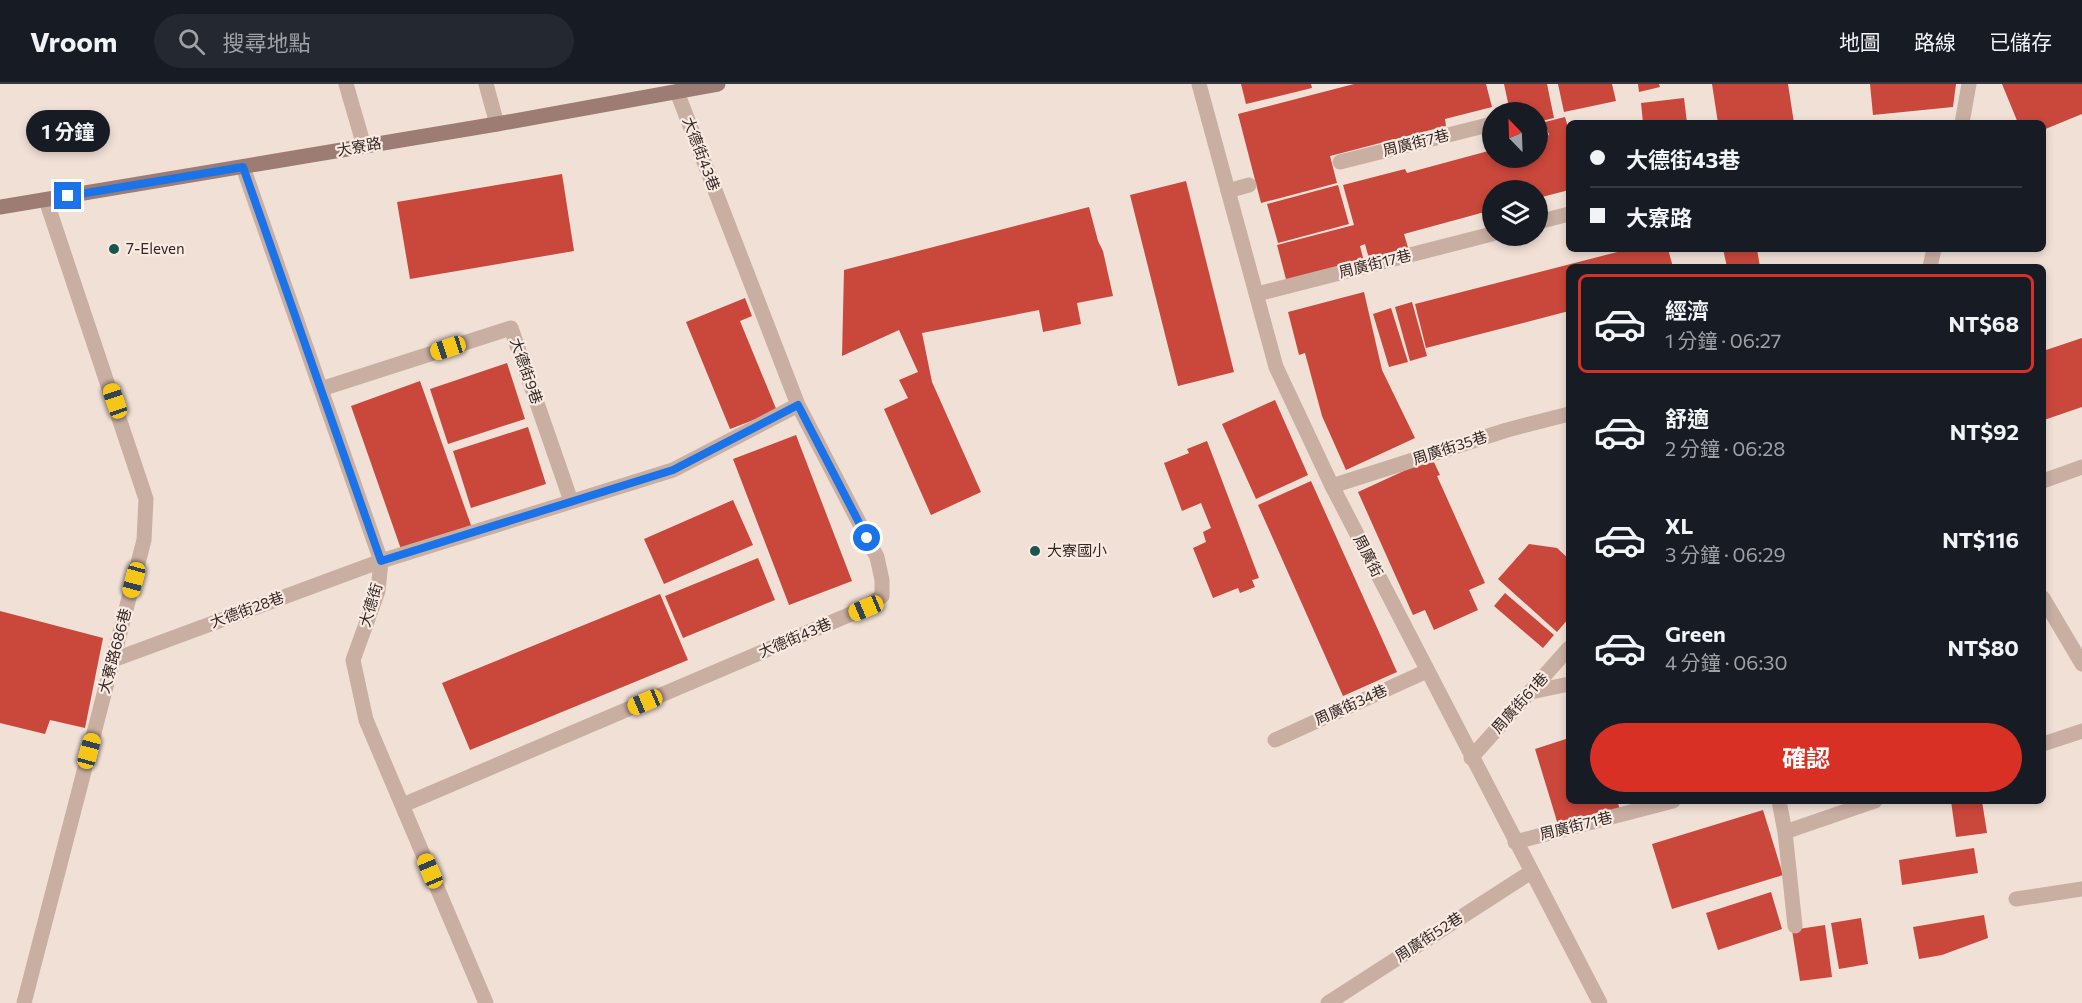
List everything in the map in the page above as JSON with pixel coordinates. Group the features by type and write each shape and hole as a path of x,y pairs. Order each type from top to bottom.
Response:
{"street":[{"path":"346,84 364,147"},
{"path":"486,84 497,124"},
{"name":"大寮路","path":"0,207 497,124 656,90 677,92 718,84"},
{"name":"周廣街","path":"1198,84 1257,294 1275,368 1332,486 1600,1003"},
{"path":"1963,120 1969,84"},
{"name":"大德街43巷","path":"403,805 866,608 882,596 882,580 877,557 798,405 677,92"},
{"name":"周廣街7巷","path":"1340,162 1482,126"},
{"name":"大德街","path":"243,167 381,561 378,591 353,660 366,720 486,1003"},
{"path":"1228,191 1249,185"},
{"name":"大寮路686巷","path":"24,1003 144,540 146,499 46,200"},
{"path":"1548,219 1566,215"},
{"name":"周廣街17巷","path":"1257,294 1482,237"},
{"name":"大德街9巷","path":"321,389 511,328 571,501"},
{"name":"大德街28巷","path":"113,660 381,561 673,470 798,405"},
{"name":"周廣街35巷","path":"1332,486 1507,430 1566,415"},
{"path":"2046,480 2082,467"},
{"path":"2046,603 2082,664"},
{"name":"周廣街61巷","path":"1472,758 1566,651"},
{"name":"周廣街34巷","path":"1275,740 1427,671"},
{"path":"1531,692 1566,685"},
{"path":"2046,743 2082,731"},
{"name":"周廣街71巷","path":"1515,842 1661,804"},
{"path":"1780,804 1785,832 1795,926"},
{"path":"1785,832 1866,804"},
{"name":"周廣街52巷","path":"1328,1003 1531,872"},
{"path":"2016,899 2082,890"}],"building":[{"path":"1241,84 1311,84 1312,88 1246,104"},
{"path":"1354,84 1486,84 1491,102 1482,102 1482,110 1445,119 1446,126 1330,156 1337,183 1261,203 1238,114"},
{"path":"1504,84 1547,84 1554,118 1548,120 1548,102 1508,102"},
{"path":"1558,84 1612,84 1616,101 1564,112"},
{"path":"1638,84 1659,84 1660,87 1639,92"},
{"path":"1712,84 1788,84 1794,120 1718,120"},
{"path":"1870,84 1956,84 1953,107 1873,115"},
{"path":"2002,84 2082,84 2082,114 2046,129 2046,120 2017,120"},
{"path":"1684,98 1687,120 1643,120 1641,103"},
{"path":"1565,117 1566,191 1548,195 1548,180 1482,180 1482,213 1404,234 1409,251 1370,262 1365,244 1360,246 1364,262 1287,283 1277,245 1354,225 1343,185 1405,169 1407,173 1482,153 1482,168 1548,168 1548,121"},
{"path":"562,174 574,251 410,279 397,202"},
{"path":"1186,181 1234,372 1178,386 1130,195"},
{"path":"1338,185 1349,224 1278,243 1267,204"},
{"path":"1089,207 1103,251 1113,296 1077,303 1081,324 1043,332 1039,310 922,333 932,382 981,492 931,515 884,409 908,398 899,380 918,372 899,330 842,356 844,270"},
{"path":"1617,252 1669,252 1672,264 1571,264"},
{"path":"1724,252 1758,252 1760,264 1726,264"},
{"path":"1566,265 1566,312 1426,348 1415,304"},
{"path":"1364,292 1382,370 1415,438 1346,470 1322,416 1305,353 1299,355 1288,312"},
{"path":"745,298 752,316 740,321 777,411 730,429 686,322"},
{"path":"1412,302 1427,356 1410,361 1395,307"},
{"path":"1391,308 1408,362 1389,367 1373,314"},
{"path":"2082,338 2082,407 2046,419 2046,350"},
{"path":"507,363 525,419 448,444 430,389"},
{"path":"420,381 472,528 402,552 351,406"},
{"path":"1275,400 1308,475 1256,499 1222,424"},
{"path":"528,427 546,484 471,508 453,451"},
{"path":"796,435 852,581 789,605 733,459"},
{"path":"1207,441 1259,578 1252,580 1255,587 1240,593 1238,588 1213,598 1193,548 1206,542 1203,532 1211,528 1201,503 1182,511 1164,463 1189,453 1187,449"},
{"path":"1432,458 1440,475 1437,476 1485,583 1469,590 1478,610 1434,630 1425,610 1413,615 1358,492"},
{"path":"1311,481 1397,672 1343,696 1258,505"},
{"path":"733,500 753,545 664,584 644,539"},
{"path":"1529,544 1557,548 1566,556 1566,622 1557,632 1498,579"},
{"path":"758,558 775,600 683,638 665,596"},
{"path":"1505,593 1554,635 1543,648 1494,606"},
{"path":"660,594 688,660 470,750 442,683"},
{"path":"0,611 103,638 85,728 50,720 45,734 0,723"},
{"path":"1566,739 1566,804 1618,804 1620,809 1559,828 1535,749"},
{"path":"1951,804 1982,804 1987,833 1956,837"},
{"path":"1763,810 1783,875 1672,909 1652,844"},
{"path":"1974,848 1978,873 1902,885 1899,860"},
{"path":"1771,892 1782,929 1718,950 1706,913"},
{"path":"1984,915 1988,938 1942,955 1919,959 1913,927"},
{"path":"1861,918 1868,964 1839,969 1831,923"},
{"path":"1825,925 1832,977 1800,981 1792,930"}],"place":[{"name":"7-Eleven","path":"114,249"},
{"name":"大寮國小","path":"1035,551"}],"route":[{"path":"68,196 243,167 381,561 673,470 798,405 867,538"}]}
